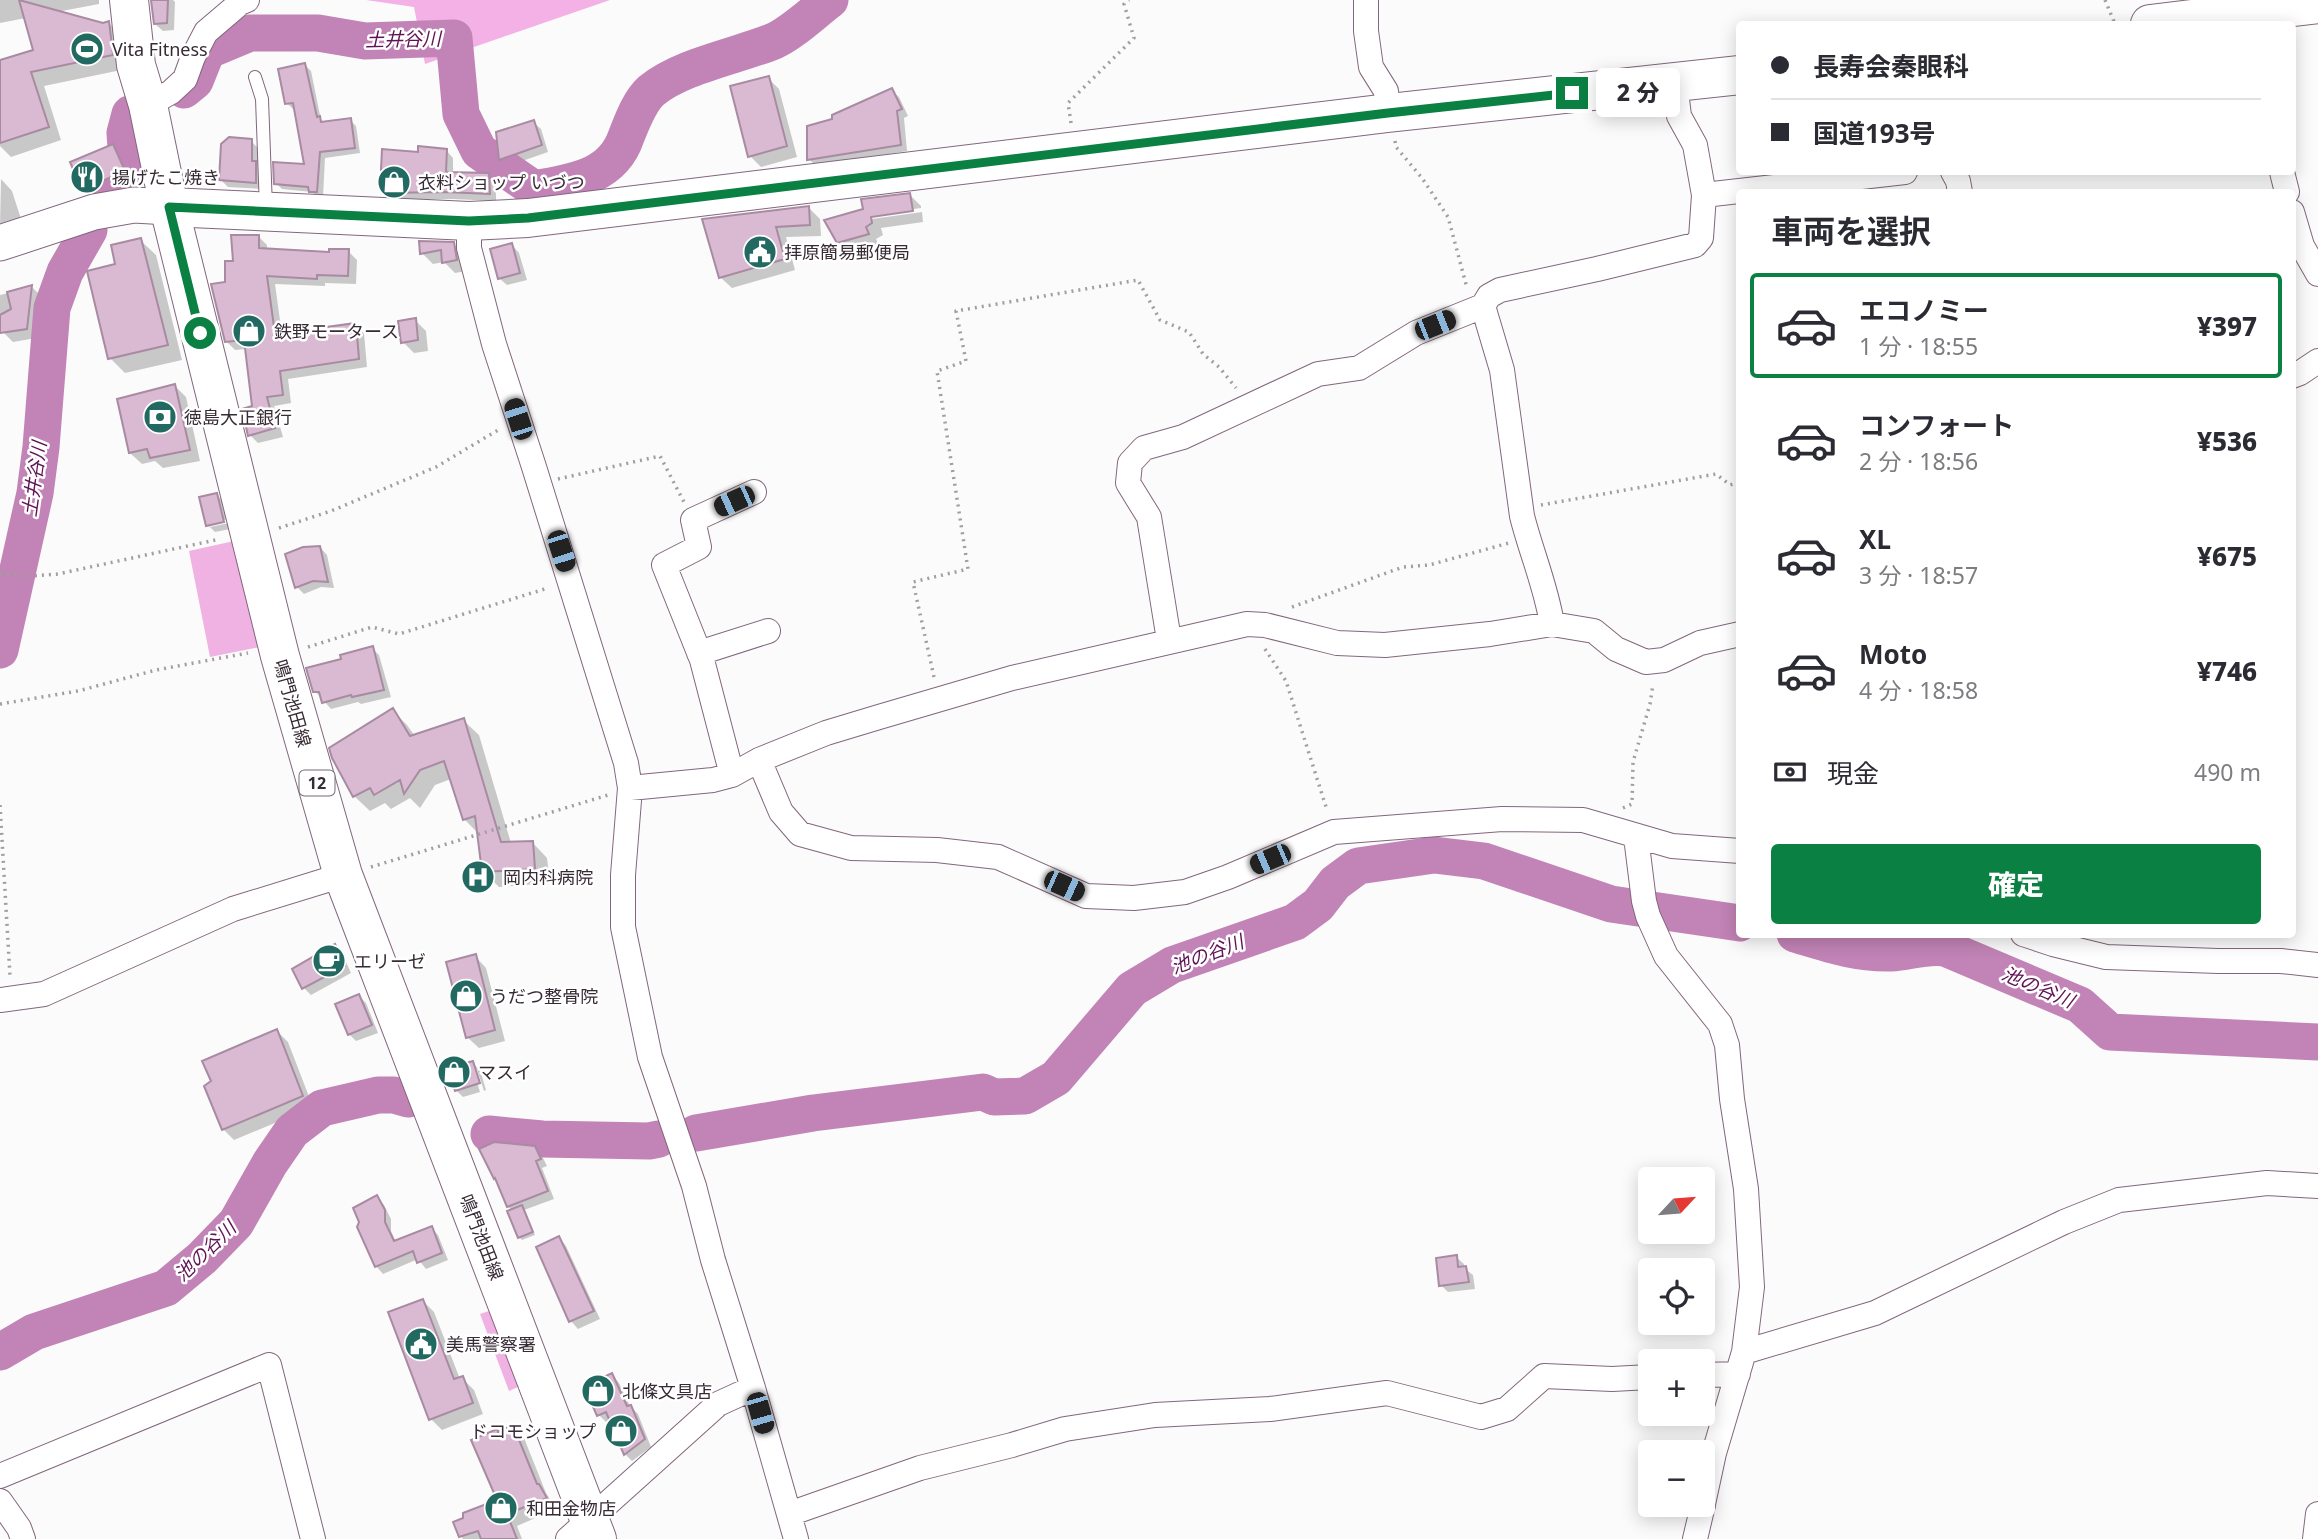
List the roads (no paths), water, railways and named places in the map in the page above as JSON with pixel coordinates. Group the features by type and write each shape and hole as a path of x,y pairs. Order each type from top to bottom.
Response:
{"main road":[{"name":"鳴門池田線","path":"129,0 136,65 148,105 169,207 279,652 343,875 585,1532"},
{"path":"2186,21 2293,12"},
{"path":"169,207 469,221 528,218 1076,150 1736,75"}],"street":[{"path":"148,105 171,92 185,79 206,32 247,0"},
{"path":"1366,0 1366,31 1371,67 1386,92 1390,113"},
{"path":"1169,640 1149,517 1128,483 1130,463 1144,449 1183,438 1318,374 1359,368 1416,333 1478,308 1489,296 1500,290 1695,244 1701,238 1704,195 1695,145 1679,117 1675,83"},
{"path":"1756,189 1879,175"},
{"path":"1704,195 1736,191"},
{"path":"0,243 94,212 134,205 169,207"},
{"path":"469,221 469,248 494,344 626,763 630,788 623,875 623,927 650,1057 694,1186 713,1260 796,1539"},
{"path":"2296,226 2302,246 2318,274"},
{"path":"1478,308 1502,370 1521,508 1528,538 1548,594 1552,624"},
{"path":"2296,374 2318,360"},
{"path":"732,775 699,653 664,565 699,547 693,520 754,492"},
{"path":"630,788 713,780 732,775 760,760 826,733 1012,678 1169,640 1252,624 1337,643 1385,645 1490,634 1552,624 1594,631 1616,649 1646,662 1664,660 1700,643 1736,635"},
{"path":"699,653 768,631"},
{"path":"760,760 781,812 800,834 851,848 937,850 998,857 1086,896 1134,898 1185,891 1228,877 1334,832 1502,819 1583,820 1672,846 1736,851"},
{"path":"1636,836 1646,909 1667,956 1720,1024 1727,1045 1732,1099 1746,1189 1752,1287 1741,1363 1715,1450"},
{"path":"5,1000 44,993 233,909 343,875"},
{"path":"2035,938 2106,957 2281,961 2318,965"},
{"path":"1715,1371 1875,1313 2064,1222 2119,1200 2267,1183 2318,1186"},
{"path":"0,1476 269,1365 313,1539"},
{"path":"789,1514 920,1468 1078,1427 1155,1415 1270,1409 1387,1393 1481,1417 1507,1409 1544,1376 1638,1378"},
{"path":"585,1532 718,1404 753,1388"},
{"path":"0,1502 19,1528 23,1539"},
{"path":"2315,1539 2318,1514"},
{"path":"1695,1539 1700,1517"}],"lane":[{"path":"255,77 262,99 267,212"}],"waterway":[{"name":"土井谷川","path":"184,90 195,81 207,51 250,33 318,33 365,41 454,38 461,114 479,151 534,189 589,176 611,161 620,151 643,101 663,82 693,68 774,41 830,0"},
{"name":"土井谷川","path":"111,192 127,162 125,133 130,114 141,113"},
{"name":"土井谷川","path":"0,650 35,493 52,308 65,272 89,230"},
{"name":"池の谷川","path":"696,1133 813,1113 983,1092 994,1097 1025,1096 1056,1078 1132,989 1172,965 1295,922 1318,905 1335,883 1358,866 1434,855 1484,861 1611,904 1736,922"},
{"name":"池の谷川","path":"1808,938 1866,952 1891,953 1945,948 2080,1005 2110,1032 2318,1042"},
{"name":"池の谷川","path":"0,1352 34,1332 166,1288 202,1258 236,1223 270,1163 292,1131 322,1108 378,1095 394,1095 408,1099"},
{"name":"池の谷川","path":"489,1134 542,1139 659,1139"}],"place":[{"name":"Vita Fitness","path":"87,49"},
{"name":"揚げたこ焼き","path":"87,177"},
{"name":"衣料ショップ いづつ","path":"394,182"},
{"name":"拝原簡易郵便局","path":"760,252"},
{"name":"鉄野モータース","path":"249,331"},
{"name":"徳島大正銀行","path":"160,417"},
{"name":"岡内科病院","path":"478,877"},
{"name":"エリーゼ","path":"329,961"},
{"name":"うだつ整骨院","path":"466,996"},
{"name":"マスイ","path":"454,1072"},
{"name":"美馬警察署","path":"421,1344"},
{"name":"北條文具店","path":"598,1391"},
{"name":"ドコモショップ","path":"621,1431"},
{"name":"和田金物店","path":"501,1508"}]}
